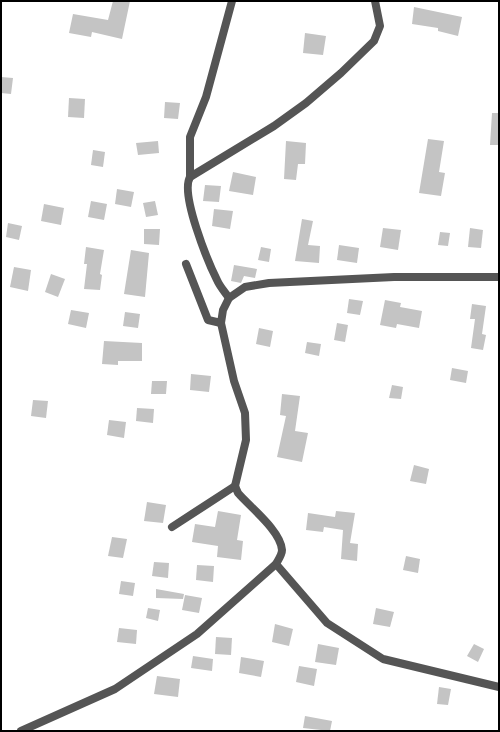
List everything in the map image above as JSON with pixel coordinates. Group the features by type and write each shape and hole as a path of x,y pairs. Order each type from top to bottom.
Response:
{"street":[{"path":"229,298 217,282 191,211 187,191 190,177 190,137 206,97 232,1"},
{"path":"190,177 274,126 306,103 374,42 380,26 375,1"},
{"path":"186,264 208,320 221,323"},
{"path":"21,731 115,689 196,634 276,564 282,550 277,535 238,493 235,486 246,440 245,414 234,381 221,323 223,310 229,298 245,287 269,283 394,277 499,277"},
{"path":"172,527 235,486"},
{"path":"276,564 327,623 383,659 499,687"}],"building":[{"path":"113,1 130,1 122,39 92,32 91,37 69,33 73,14 108,20"},
{"path":"414,7 462,17 458,36 438,31 438,28 412,24"},
{"path":"305,33 326,36 323,55 303,53"},
{"path":"1,77 13,78 11,94 1,93"},
{"path":"69,98 85,99 84,118 68,117"},
{"path":"165,102 180,103 178,119 164,118"},
{"path":"492,113 499,113 499,145 490,145"},
{"path":"428,139 444,141 439,172 445,173 441,196 419,193"},
{"path":"158,141 159,153 138,155 136,143"},
{"path":"286,141 306,143 305,164 298,164 296,180 284,179"},
{"path":"93,150 105,152 103,167 91,165"},
{"path":"233,172 256,177 253,195 229,191"},
{"path":"205,185 221,186 219,202 203,201"},
{"path":"117,189 134,192 131,207 115,204"},
{"path":"91,201 107,204 104,220 88,217"},
{"path":"155,201 158,215 146,217 143,203"},
{"path":"44,204 64,208 61,225 41,221"},
{"path":"214,209 233,211 230,229 212,226"},
{"path":"302,219 313,221 308,245 320,246 319,263 295,261"},
{"path":"8,223 22,226 19,240 6,237"},
{"path":"383,228 401,230 398,250 380,247"},
{"path":"470,228 483,230 481,248 468,247"},
{"path":"144,229 160,229 159,245 144,244"},
{"path":"440,232 450,233 448,246 438,245"},
{"path":"339,245 359,248 357,263 337,260"},
{"path":"86,247 104,250 100,274 102,275 100,290 84,289 87,264 84,264"},
{"path":"261,247 271,249 269,262 258,260"},
{"path":"131,250 149,253 145,297 124,294"},
{"path":"234,265 257,269 255,278 244,276 241,283 231,281"},
{"path":"14,267 31,270 28,291 10,287"},
{"path":"51,274 65,279 58,297 45,292"},
{"path":"349,299 363,301 360,315 347,313"},
{"path":"385,300 401,303 400,307 422,311 419,328 397,324 396,328 380,325"},
{"path":"472,304 486,306 482,334 486,335 483,350 471,348 475,319 470,319"},
{"path":"71,310 89,313 86,328 68,324"},
{"path":"125,312 140,314 138,328 123,326"},
{"path":"337,323 348,325 345,342 334,340"},
{"path":"259,328 273,331 270,347 256,344"},
{"path":"104,341 142,343 142,361 118,361 118,365 102,364"},
{"path":"307,342 321,344 319,356 305,353"},
{"path":"452,368 468,371 466,383 450,380"},
{"path":"191,374 211,376 209,392 190,390"},
{"path":"152,381 167,381 166,394 151,394"},
{"path":"392,385 403,387 401,399 389,398"},
{"path":"282,394 300,396 295,431 308,433 302,462 277,457 286,416 280,415"},
{"path":"33,400 48,401 46,418 31,416"},
{"path":"137,408 154,409 153,423 136,421"},
{"path":"109,420 126,422 124,438 107,435"},
{"path":"414,465 429,469 426,484 410,481"},
{"path":"147,502 166,505 163,523 144,521"},
{"path":"218,511 241,515 237,540 243,541 241,560 217,557 218,546 192,542 195,524 215,527"},
{"path":"336,511 355,513 350,543 358,544 357,561 341,559 343,530 324,527 323,532 306,530 308,513 335,517"},
{"path":"112,537 127,539 123,558 108,556"},
{"path":"406,556 420,559 418,573 403,570"},
{"path":"154,562 169,563 168,578 152,576"},
{"path":"197,565 214,566 213,582 196,580"},
{"path":"121,581 135,583 133,596 119,594"},
{"path":"156,589 184,594 183,599 156,598"},
{"path":"185,595 202,598 199,613 182,610"},
{"path":"148,608 160,610 158,621 146,618"},
{"path":"376,608 394,612 390,627 373,624"},
{"path":"275,624 293,629 289,646 272,642"},
{"path":"119,628 137,630 136,644 117,642"},
{"path":"216,637 232,638 231,655 215,654"},
{"path":"318,644 339,648 336,665 315,662"},
{"path":"474,644 484,649 478,662 467,656"},
{"path":"193,656 213,659 212,671 191,668"},
{"path":"241,657 264,661 261,677 239,673"},
{"path":"299,666 317,669 314,686 296,682"},
{"path":"157,676 180,679 178,697 154,694"},
{"path":"439,687 451,689 448,705 437,704"},
{"path":"305,716 332,721 330,731 303,728"}]}
